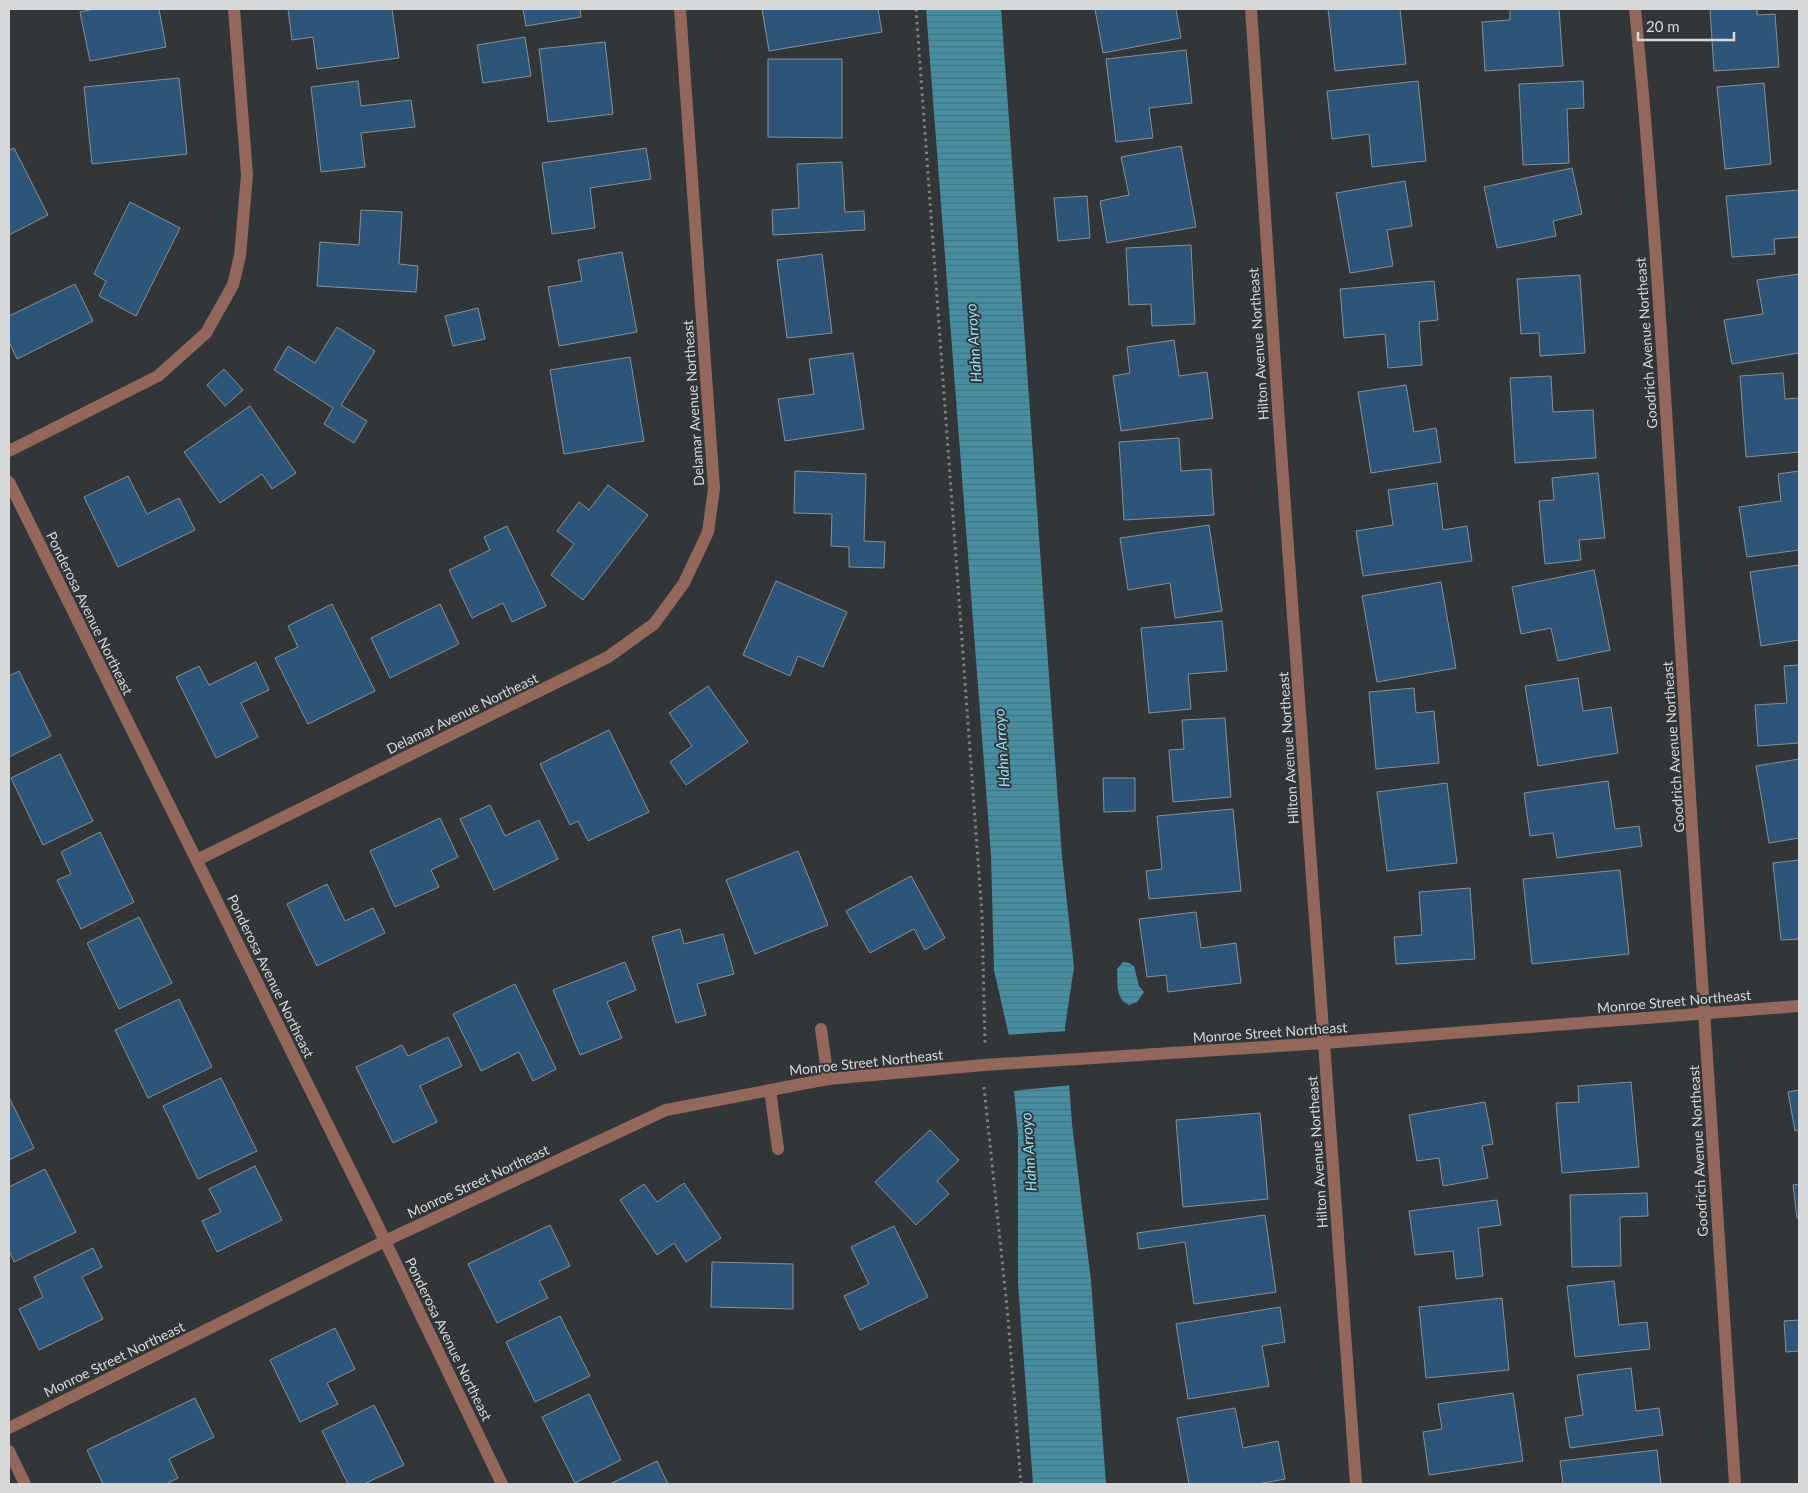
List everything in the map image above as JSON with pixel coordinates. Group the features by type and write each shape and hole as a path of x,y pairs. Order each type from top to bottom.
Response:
{"street":[{"path":"9,451 158,376 206,333 233,285 240,256 247,175 234,9"},
{"name":"Delamar Avenue Northeast","path":"197,860 608,657 654,624 684,583 708,532 714,489 680,9"},
{"name":"Hilton Avenue Northeast","path":"1251,9 1356,1484"},
{"name":"Goodrich Avenue Northeast","path":"1635,9 1645,116 1665,389 1722,1312 1736,1484"},
{"name":"Ponderosa Avenue Northeast","path":"9,482 385,1241 502,1484"},
{"name":"Monroe Street Northeast","path":"9,1428 385,1241 666,1110 828,1079 984,1065 1325,1044 1799,1006"},
{"path":"821,1029 828,1079"},
{"path":"770,1090 778,1149"},
{"path":"9,1451 25,1484"}],"path":[{"path":"916,9 981,905 985,1025 984,1090 1008,1317 1021,1484"}],"water":[{"name":"Hahn Arroyo","path":"926,9 1001,9 1062,856 1074,967 1065,1027 1072,1124 1091,1281 1106,1484 1033,1484 1018,1283 1018,1134 1009,1036 994,970 991,855"},
{"path":"1123,962 1134,966 1139,986 1144,992 1137,1002 1129,1005 1121,999 1118,990 1117,969"}],"pier":[{"path":"1068,1031 1072,1085 1012,1091 1006,1035"}],"building":[{"path":"94,9 159,9 166,47 90,61 80,12"},
{"path":"288,9 392,9 399,58 317,69 313,37 292,40"},
{"path":"523,9 580,9 581,17 526,26"},
{"path":"762,9 878,9 882,32 769,51"},
{"path":"1095,9 1176,9 1181,38 1103,53"},
{"path":"1328,9 1400,9 1406,64 1335,71"},
{"path":"1510,9 1559,9 1563,66 1485,71 1482,22 1510,20"},
{"path":"1710,9 1757,9 1757,15 1775,14 1779,67 1714,71"},
{"path":"525,37 531,76 483,83 477,45"},
{"path":"605,42 613,114 548,122 539,49"},
{"path":"1186,50 1192,103 1149,108 1153,138 1116,142 1106,59"},
{"path":"768,59 842,59 842,138 768,137"},
{"path":"179,78 187,154 92,164 84,87"},
{"path":"358,81 361,106 411,100 415,127 361,133 365,167 321,172 311,87"},
{"path":"1418,81 1426,161 1372,167 1369,134 1332,139 1327,91"},
{"path":"1583,81 1584,108 1567,109 1569,163 1523,165 1519,84"},
{"path":"1764,83 1771,164 1725,169 1717,87"},
{"path":"1181,146 1196,227 1107,243 1100,201 1129,195 1121,157"},
{"path":"14,148 48,215 9,235 9,150"},
{"path":"646,148 651,179 590,188 595,228 552,234 542,163"},
{"path":"842,162 845,212 864,211 865,230 773,235 772,210 799,208 797,164"},
{"path":"1572,168 1582,214 1553,221 1556,236 1497,248 1484,187"},
{"path":"1405,181 1412,226 1387,230 1393,266 1350,273 1336,193"},
{"path":"1799,190 1799,237 1774,239 1775,254 1732,257 1726,196"},
{"path":"1087,196 1090,238 1058,241 1054,198"},
{"path":"130,202 180,228 136,316 99,296 106,281 94,274"},
{"path":"361,210 402,212 399,264 418,266 416,292 317,286 320,242 359,245"},
{"path":"1191,245 1195,324 1152,326 1151,304 1129,305 1126,248"},
{"path":"622,252 637,332 559,346 548,287 582,281 578,260"},
{"path":"822,254 832,333 787,338 777,260"},
{"path":"1799,274 1799,353 1732,364 1724,320 1763,314 1757,280"},
{"path":"1580,275 1585,353 1540,356 1539,333 1521,334 1517,279"},
{"path":"1434,281 1438,320 1419,322 1422,365 1388,368 1385,334 1344,338 1340,289"},
{"path":"75,284 93,321 17,359 9,342 9,316"},
{"path":"478,308 485,339 453,346 445,316"},
{"path":"337,327 375,351 341,405 367,421 354,443 324,424 333,408 274,370 288,346 315,363"},
{"path":"1174,340 1179,376 1207,372 1213,418 1121,431 1113,376 1130,373 1127,347"},
{"path":"853,353 864,429 785,441 778,399 814,394 809,359"},
{"path":"630,357 644,441 564,454 550,370"},
{"path":"224,369 243,390 225,406 207,385"},
{"path":"1783,373 1785,399 1799,398 1799,452 1746,457 1740,376"},
{"path":"1551,376 1553,412 1593,410 1596,458 1515,463 1510,378"},
{"path":"1406,385 1414,432 1436,428 1441,462 1371,473 1358,392"},
{"path":"250,406 296,473 272,489 262,474 220,503 184,452"},
{"path":"1179,438 1181,471 1211,469 1214,515 1124,520 1119,442"},
{"path":"795,471 866,474 864,541 885,542 884,568 849,567 849,547 831,546 832,514 794,513"},
{"path":"1799,471 1799,550 1747,557 1739,507 1781,501 1778,474"},
{"path":"1598,473 1605,538 1579,540 1581,560 1545,564 1539,501 1554,500 1552,478"},
{"path":"128,476 147,514 179,498 195,530 118,567 84,497"},
{"path":"1437,483 1443,530 1467,526 1472,561 1363,576 1356,531 1393,525 1388,490"},
{"path":"608,485 648,515 583,600 551,575 574,544 557,531 579,502 589,510"},
{"path":"1209,525 1222,611 1175,618 1170,583 1128,590 1120,538"},
{"path":"507,526 546,606 512,622 503,603 472,618 449,570 490,550 484,537"},
{"path":"1799,565 1799,640 1761,646 1750,572"},
{"path":"1594,570 1610,650 1558,661 1551,628 1521,634 1512,587"},
{"path":"776,581 847,612 823,667 798,656 790,676 743,655"},
{"path":"1441,582 1456,668 1377,682 1362,596"},
{"path":"332,604 375,691 308,724 275,658 298,647 288,626"},
{"path":"440,604 459,644 390,678 371,638"},
{"path":"1222,621 1227,671 1188,674 1191,709 1149,713 1141,628"},
{"path":"256,662 269,690 241,703 258,737 216,758 176,677 199,666 209,685"},
{"path":"1799,665 1799,743 1758,746 1755,705 1787,703 1784,666"},
{"path":"19,671 51,736 9,757 9,676"},
{"path":"1578,678 1583,711 1611,707 1618,753 1538,766 1525,686"},
{"path":"708,686 748,742 686,785 670,762 692,746 669,713"},
{"path":"1414,688 1416,713 1434,711 1439,763 1376,769 1369,692"},
{"path":"1225,718 1231,797 1173,802 1169,750 1184,749 1182,720"},
{"path":"609,730 649,812 588,841 578,821 570,825 540,764"},
{"path":"60,754 93,821 43,845 11,778"},
{"path":"1799,759 1799,838 1769,843 1756,766"},
{"path":"1103,778 1135,778 1135,811 1104,812"},
{"path":"1608,781 1615,829 1639,826 1642,846 1557,858 1553,833 1530,836 1524,793"},
{"path":"1447,783 1457,863 1387,871 1377,792"},
{"path":"490,805 505,836 539,820 558,859 494,890 460,819"},
{"path":"1233,809 1241,891 1149,899 1146,871 1162,869 1157,816"},
{"path":"440,818 458,857 431,870 439,887 395,907 370,851"},
{"path":"100,832 134,902 81,929 57,880 71,874 61,852"},
{"path":"798,851 828,925 755,954 726,880"},
{"path":"1799,860 1799,939 1781,940 1773,863"},
{"path":"1620,870 1629,954 1532,964 1523,879"},
{"path":"911,876 945,938 925,950 914,929 870,953 846,911"},
{"path":"327,884 345,921 373,908 385,933 317,966 287,904"},
{"path":"1470,888 1475,959 1396,964 1394,937 1422,935 1419,892"},
{"path":"1196,912 1201,948 1236,943 1241,983 1168,992 1166,975 1147,977 1139,919"},
{"path":"139,917 172,983 119,1009 87,943"},
{"path":"680,929 684,944 723,934 734,974 697,984 706,1015 676,1023 652,937"},
{"path":"625,962 636,990 607,1002 622,1038 580,1055 553,990"},
{"path":"515,984 556,1069 533,1081 519,1052 481,1071 453,1014"},
{"path":"179,999 212,1067 148,1098 115,1030"},
{"path":"448,1037 462,1066 420,1086 437,1122 393,1143 356,1067 402,1045 408,1056"},
{"path":"221,1078 257,1151 198,1179 163,1106"},
{"path":"1631,1082 1639,1167 1562,1173 1556,1103 1579,1102 1578,1086"},
{"path":"1799,1090 1799,1130 1795,1131 1788,1092"},
{"path":"9,1097 34,1148 9,1160"},
{"path":"1485,1102 1493,1144 1482,1146 1488,1178 1443,1186 1439,1158 1417,1161 1409,1115"},
{"path":"1260,1113 1268,1199 1183,1207 1176,1120"},
{"path":"930,1130 959,1160 937,1181 949,1194 916,1225 875,1182"},
{"path":"255,1166 282,1220 217,1252 202,1221 221,1212 209,1189"},
{"path":"45,1169 76,1232 14,1262 9,1250 9,1187"},
{"path":"684,1183 721,1238 686,1262 674,1243 657,1255 620,1200 644,1184 657,1202"},
{"path":"1799,1184 1799,1218 1797,1218 1793,1185"},
{"path":"1647,1193 1648,1216 1620,1217 1621,1266 1572,1267 1570,1195"},
{"path":"1497,1200 1501,1225 1478,1228 1483,1276 1456,1279 1453,1251 1415,1255 1409,1211"},
{"path":"1265,1215 1276,1292 1194,1304 1185,1242 1139,1249 1137,1233"},
{"path":"550,1225 570,1266 539,1281 548,1298 497,1323 468,1264"},
{"path":"894,1226 928,1297 860,1330 844,1296 869,1284 851,1247"},
{"path":"93,1248 102,1267 82,1277 103,1319 39,1350 19,1309 43,1297 34,1277"},
{"path":"712,1262 793,1264 793,1309 711,1307"},
{"path":"1614,1281 1619,1325 1647,1322 1650,1349 1575,1357 1567,1286"},
{"path":"1502,1298 1509,1370 1426,1378 1419,1307"},
{"path":"1280,1307 1285,1342 1262,1346 1269,1386 1188,1399 1176,1324"},
{"path":"560,1316 590,1376 535,1402 506,1342"},
{"path":"1799,1320 1799,1351 1786,1352 1784,1321"},
{"path":"335,1328 355,1369 327,1383 338,1404 300,1422 270,1360"},
{"path":"1631,1368 1636,1411 1659,1408 1663,1435 1570,1448 1565,1418 1583,1415 1577,1375"},
{"path":"1513,1393 1523,1461 1429,1475 1423,1432 1442,1429 1438,1404"},
{"path":"589,1394 621,1460 575,1483 542,1417"},
{"path":"195,1398 214,1437 169,1459 178,1478 166,1484 103,1484 87,1450"},
{"path":"374,1405 404,1465 364,1484 348,1484 322,1431"},
{"path":"1235,1408 1243,1448 1278,1441 1285,1479 1258,1484 1189,1484 1177,1418"},
{"path":"1657,1450 1661,1484 1563,1484 1560,1461"},
{"path":"657,1461 668,1484 610,1484"}]}
